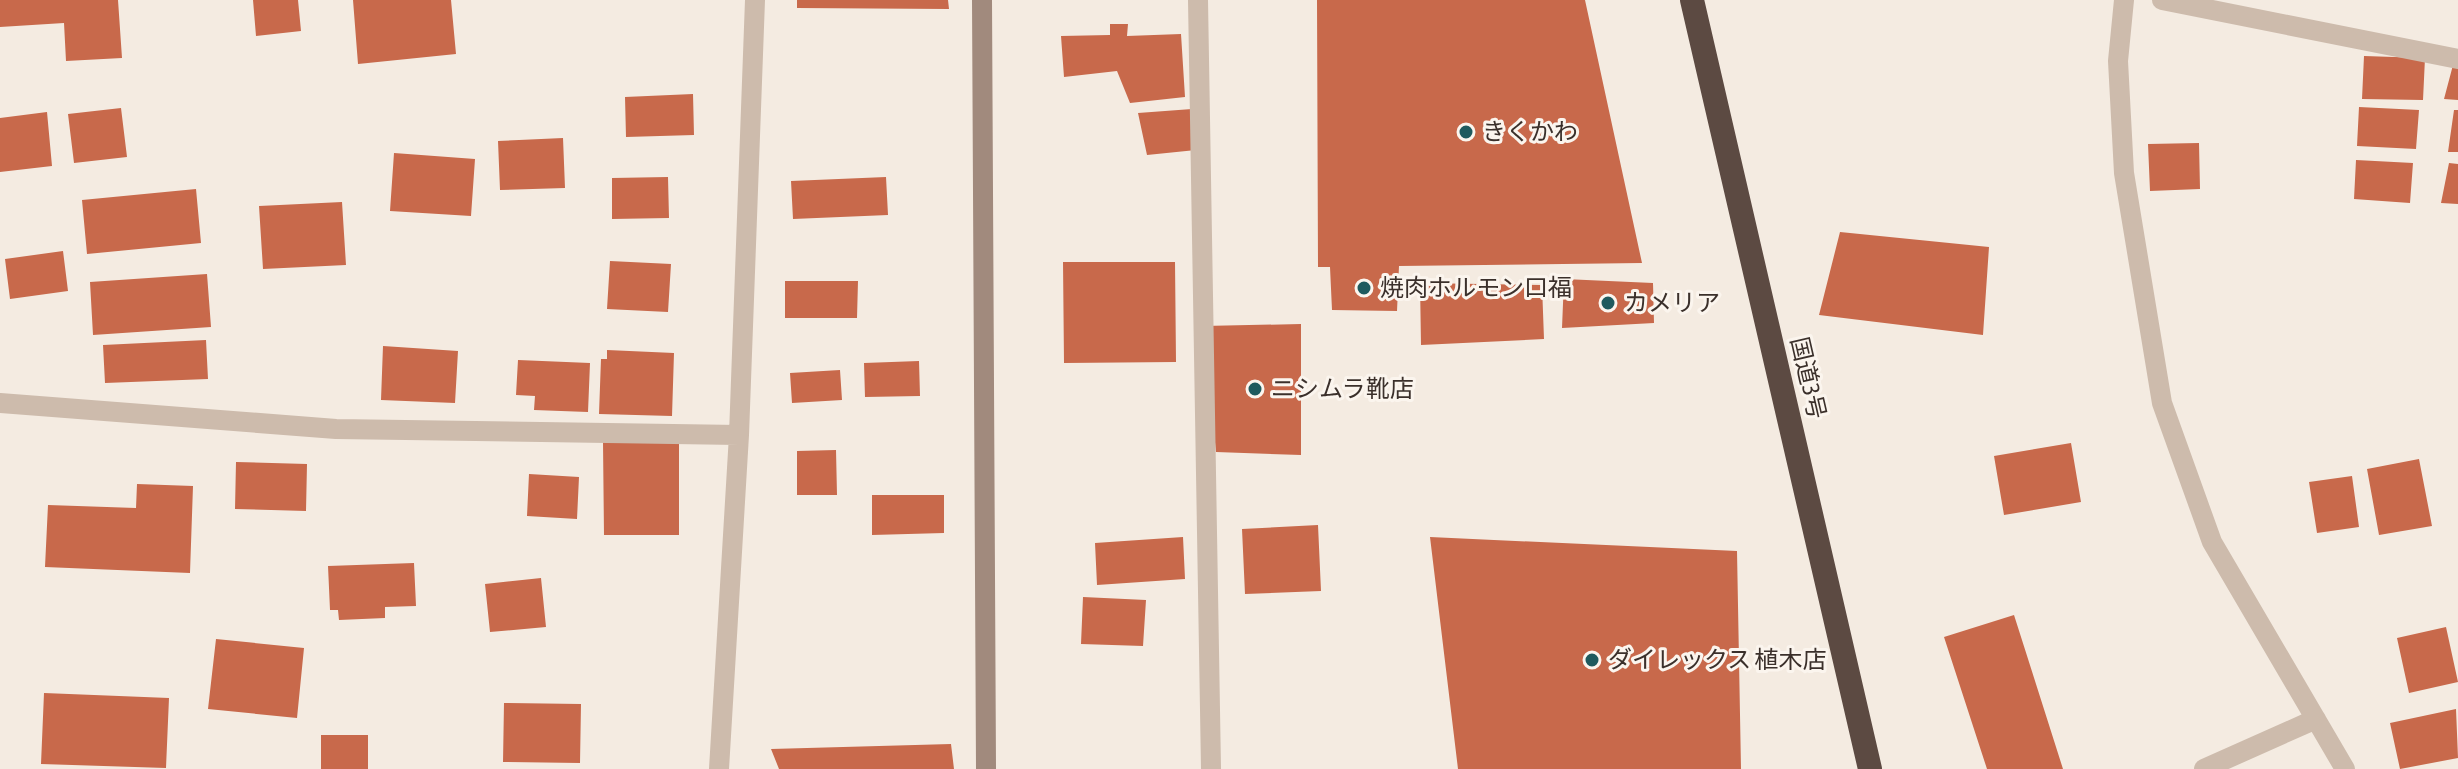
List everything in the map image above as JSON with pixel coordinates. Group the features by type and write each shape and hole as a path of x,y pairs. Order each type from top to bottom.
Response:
{"highway":[{"name":"国道3号","path":"1692,0 1870,769"}],"street":[{"path":"719,769 739,435 755,0"},
{"path":"982,0 986,769"},
{"path":"1198,0 1211,769"},
{"path":"2124,0 2118,61 2124,173 2162,403 2212,542 2345,769"},
{"path":"2162,0 2458,59"},
{"path":"0,403 336,429 739,435"},
{"path":"2204,769 2316,719"}],"building":[{"path":"0,0 118,0 122,58 66,61 64,23 0,27"},
{"path":"253,0 298,0 301,31 256,36"},
{"path":"353,0 451,0 456,54 358,64"},
{"path":"797,0 948,0 949,9 797,8"},
{"name":"きくかわ","path":"1317,0 1585,0 1642,263 1399,266 1397,311 1332,310 1330,267 1318,267"},
{"path":"1110,24 1128,24 1127,36 1181,34 1185,97 1130,103 1117,71 1064,77 1061,36 1110,35"},
{"path":"2364,56 2425,58 2423,100 2362,99"},
{"path":"2458,64 2458,100 2444,99 2453,65"},
{"path":"693,94 694,135 626,137 625,97"},
{"path":"2359,107 2419,110 2416,149 2357,146"},
{"path":"121,108 127,157 74,163 68,114"},
{"path":"1192,109 1196,150 1147,155 1138,113"},
{"path":"2454,110 2458,110 2458,152 2448,152"},
{"path":"47,112 52,166 0,172 0,118"},
{"path":"563,138 565,188 500,190 498,141"},
{"path":"2199,143 2200,189 2150,191 2148,144"},
{"path":"394,153 475,159 471,216 390,211"},
{"path":"2356,160 2413,163 2410,203 2354,199"},
{"path":"2449,163 2458,164 2458,204 2441,203"},
{"path":"668,177 669,218 612,219 612,178"},
{"path":"886,177 888,215 793,219 791,181"},
{"path":"196,189 201,243 87,254 82,200"},
{"path":"342,202 346,265 263,269 259,206"},
{"path":"1840,232 1989,247 1983,335 1819,315"},
{"path":"63,251 68,291 10,299 5,259"},
{"path":"610,261 671,264 668,312 607,309"},
{"path":"1063,262 1175,262 1176,362 1064,363"},
{"path":"207,274 211,327 93,335 90,282"},
{"name":"カメリア","path":"1564,279 1653,283 1654,323 1562,328"},
{"path":"785,281 858,281 857,318 785,318"},
{"path":"1420,283 1542,285 1544,339 1421,345"},
{"name":"ニシムラ靴店","path":"1301,324 1301,455 1216,452 1203,326"},
{"path":"206,340 208,379 105,383 103,345"},
{"path":"383,346 458,351 455,403 381,400"},
{"path":"607,350 674,353 672,416 599,414 601,359 607,359"},
{"path":"518,360 590,363 588,412 534,410 535,396 516,395"},
{"path":"919,361 920,396 865,397 864,363"},
{"path":"840,370 842,400 792,403 790,373"},
{"path":"679,441 679,535 604,535 603,442"},
{"path":"2071,443 2081,502 2004,515 1994,456"},
{"path":"836,450 837,495 797,495 797,451"},
{"path":"2419,459 2432,526 2379,535 2367,469"},
{"path":"236,462 307,464 306,511 235,509"},
{"path":"529,474 579,477 577,519 527,516"},
{"path":"2352,476 2359,527 2317,533 2309,482"},
{"path":"137,484 193,486 190,573 45,567 48,505 136,508"},
{"path":"872,495 944,495 944,533 872,535"},
{"path":"1318,525 1321,591 1245,594 1242,529"},
{"path":"1183,537 1185,579 1097,585 1095,543"},
{"name":"ダイレックス 植木店","path":"1430,537 1737,551 1741,769 1458,769"},
{"path":"414,563 416,606 385,607 385,618 339,620 338,610 330,610 328,566"},
{"path":"541,578 546,627 490,632 485,584"},
{"path":"1083,597 1146,600 1143,646 1081,644"},
{"path":"2014,615 2063,769 1987,769 1944,637"},
{"path":"2446,627 2458,682 2409,693 2397,638"},
{"path":"216,639 304,648 297,718 208,709"},
{"path":"44,693 169,698 166,768 41,764"},
{"path":"504,703 581,704 580,763 503,762"},
{"path":"2456,709 2458,758 2400,769 2390,723"},
{"path":"321,735 368,735 368,769 321,769"},
{"path":"951,744 954,769 779,769 771,749"}],"place":[{"name":"きくかわ","path":"1466,132"},
{"name":"焼肉ホルモン口福","path":"1364,288"},
{"name":"カメリア","path":"1608,303"},
{"name":"ニシムラ靴店","path":"1255,389"},
{"name":"ダイレックス 植木店","path":"1592,660"}]}
